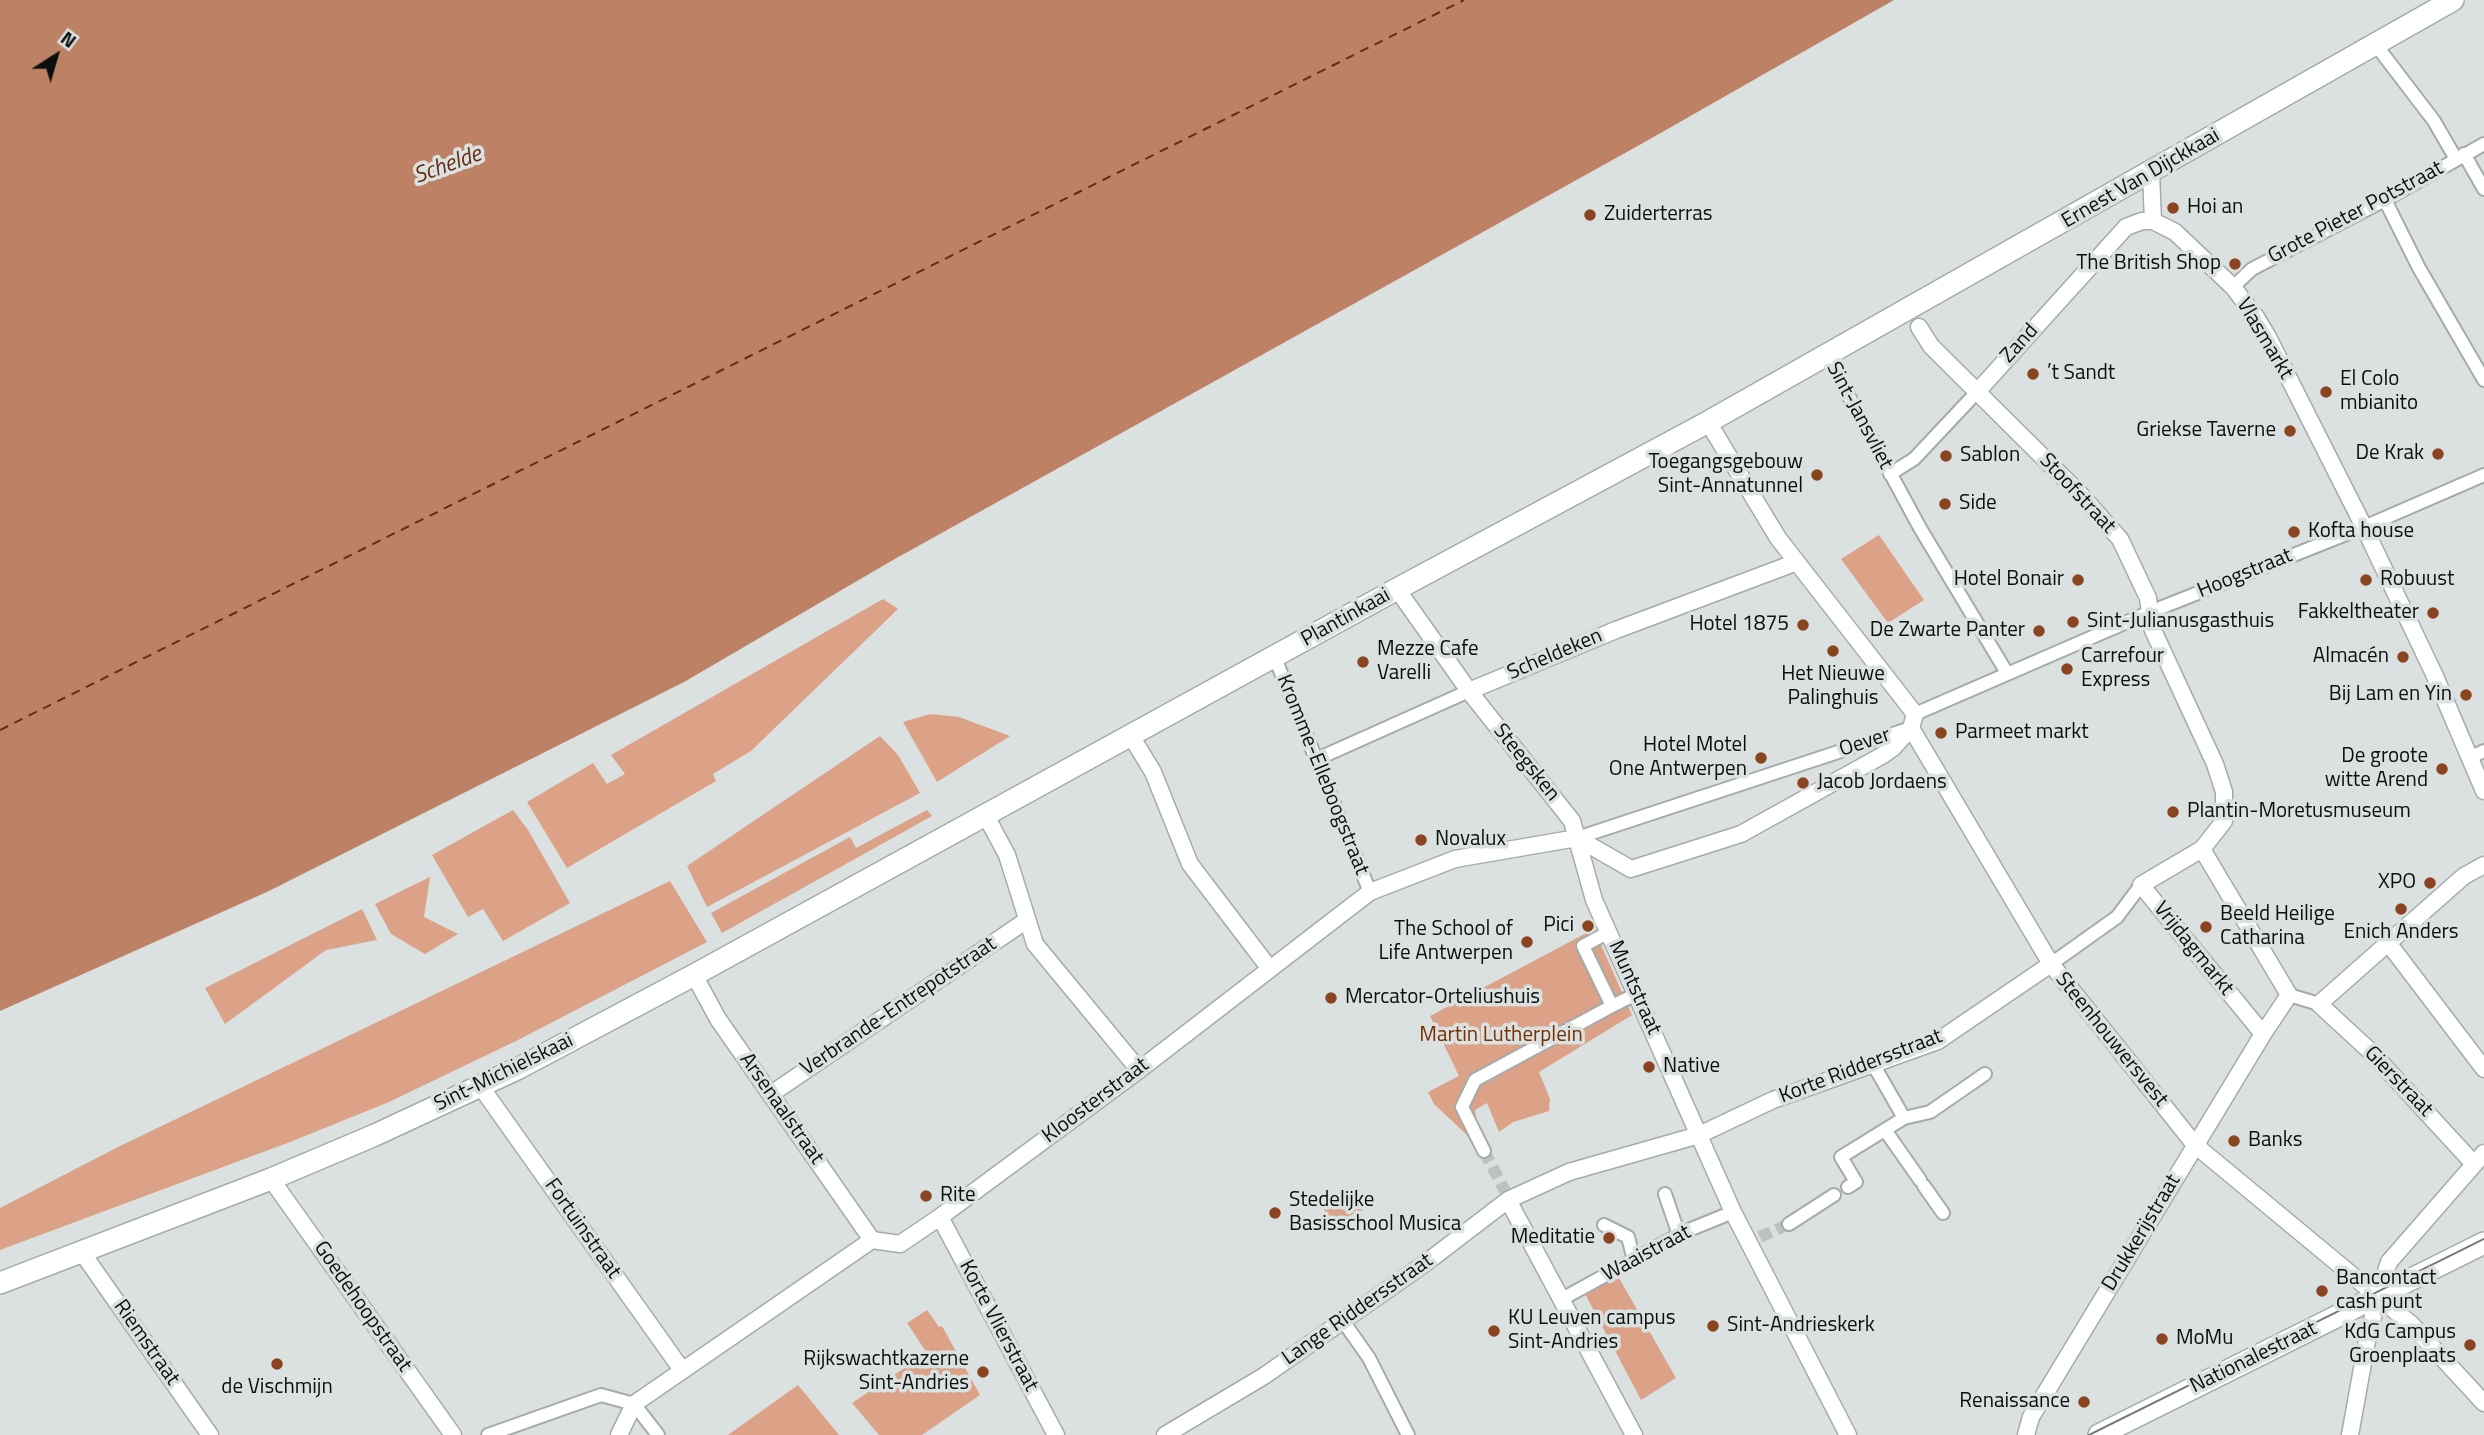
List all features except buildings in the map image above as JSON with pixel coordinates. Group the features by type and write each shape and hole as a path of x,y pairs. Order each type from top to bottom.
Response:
{"street":[{"name":"Ernest Van Dijckkaai","path":"1826,354 1914,318 2151,173 2453,0"},
{"path":"2376,45 2484,189"},
{"name":"Grote Pieter Potstraat","path":"2232,287 2252,269 2385,200 2484,144"},
{"path":"2151,173 2152,220"},
{"path":"2385,200 2419,268 2484,380"},
{"name":"Vlasmarkt","path":"2152,220 2175,232 2190,244 2232,287 2268,337 2364,527 2434,674 2477,755 2484,791"},
{"name":"Zand","path":"1890,474 1914,459 2119,233 2132,224 2152,220"},
{"name":"Stoofstraat","path":"1914,318 1931,346 2080,494 2120,539 2148,598 2152,628 2215,764 2224,792 2224,821 2202,849"},
{"name":"Sint-Jansvliet","path":"1708,422 1826,354 1890,474 2007,673"},
{"path":"1708,422 1772,528 1913,721 2007,673"},
{"name":"Plantinkaai","path":"986,816 1397,589 1708,422"},
{"name":"Hoogstraat","path":"2007,673 2484,475"},
{"name":"Scheldeken","path":"1317,759 1616,629 1797,562"},
{"name":"Steegsken","path":"1397,589 1469,691 1572,821 1577,838"},
{"name":"Kromme-Elleboogstraat","path":"1275,658 1370,892"},
{"name":"Oever","path":"1577,838 1631,869 1741,834 1883,755 1893,748 1913,721"},
{"name":"Oever","path":"1577,838 1913,721"},
{"name":"Steenhouwersvest","path":"1913,721 2051,964 2195,1145 2411,1324 2484,1403"},
{"path":"1131,736 1153,772 1190,864 1270,968"},
{"path":"986,816 1007,855 1035,944 1139,1070"},
{"name":"Sint-Michielskaai","path":"0,1283 271,1179 481,1087 986,816"},
{"name":"Kloosterstraat","path":"872,1240 900,1244 940,1217 1139,1070 1370,892 1455,859 1577,838"},
{"name":"Muntstraat","path":"1577,838 1594,901 1733,1212 1754,1241 1848,1435"},
{"path":"2202,849 2289,995 2319,1004 2464,876 2484,865"},
{"name":"Vrijdagmarkt","path":"2202,849 2141,885 2263,1034"},
{"path":"2051,964 2117,917 2141,885"},
{"name":"Verbrande-Entrepotstraat","path":"771,1094 1027,920"},
{"path":"1609,932 1583,946 1612,1006"},
{"path":"2389,944 2484,1069"},
{"name":"Korte Riddersstraat","path":"1699,1135 1773,1100 1938,1041 2051,964"},
{"name":"Arsenaalstraat","path":"694,975 718,1019 872,1240"},
{"path":"1483,1151 1462,1107 1475,1080 1636,994"},
{"path":"2263,1034 2289,995"},
{"name":"Gierstraat","path":"2319,1004 2479,1159"},
{"name":"Drukkerijstraat","path":"2025,1435 2031,1417 2263,1034"},
{"path":"1873,1064 1904,1118"},
{"path":"1848,1187 1856,1182 1841,1157 1904,1118 1930,1112 1985,1074"},
{"name":"Fortuinstraat","path":"481,1087 682,1370"},
{"path":"1885,1130 1943,1213"},
{"name":"Lange Riddersstraat","path":"1171,1434 1264,1376 1427,1262 1507,1195 1569,1172 1699,1135"},
{"path":"2350,1435 2378,1296 2389,1262 2479,1159"},
{"name":"Goedehoopstraat","path":"271,1179 453,1435"},
{"path":"1665,1194 1679,1235"},
{"path":"1507,1195 1634,1435"},
{"path":"1789,1224 1834,1195"},
{"name":"Waaistraat","path":"1562,1299 1679,1235 1733,1212"},
{"name":"Korte Vlierstraat","path":"940,1217 1056,1435"},
{"path":"1604,1225 1628,1237 1634,1260"},
{"path":"619,1435 634,1404 872,1240"},
{"name":"Nationalestraat","path":"2099,1435 2484,1243"},
{"name":"Riemstraat","path":"81,1251 210,1435"},
{"path":"1343,1321 1369,1358 1408,1435"},
{"path":"488,1435 601,1395 634,1404 658,1435"}],"green space":[{"path":"1879,535 1924,600 1888,623 1841,559"},
{"path":"883,599 898,609 751,751 713,774 716,781 567,868 527,802 593,763 607,784 625,774 611,755"},
{"path":"930,714 959,717 1010,736 937,782 903,722"},
{"path":"880,736 898,755 920,793 707,907 687,866"},
{"path":"513,810 528,830 570,903 503,941 483,909 468,917 432,855"},
{"path":"927,810 932,816 722,933 711,913 850,837 856,848"},
{"path":"430,877 424,917 458,934 425,954 391,934 375,904"},
{"path":"670,881 707,942 518,1040 389,1102 290,1142 0,1250 0,1208 118,1147"},
{"path":"362,909 377,940 326,950 225,1024 205,988"},
{"name":"Martin Lutherplein","path":"1594,929 1632,1015 1539,1072 1550,1099 1549,1111 1513,1122 1499,1132 1487,1103 1475,1110 1478,1128 1475,1147 1467,1135 1434,1104 1428,1092 1459,1076 1430,1016"},
{"path":"1353,1187 1363,1210 1330,1224 1321,1202"},
{"path":"1615,1271 1676,1378 1641,1400 1582,1288"},
{"path":"927,1310 939,1327 942,1326 980,1395 922,1435 879,1435 852,1403 927,1353 907,1323"},
{"path":"798,1385 839,1435 728,1435"}],"water":[{"name":"Schelde","path":"0,0 1894,0 1643,143 893,560 684,682 269,891 0,1011"}],"ferry route":[{"path":"0,730 1464,0"}],"tunnel":[{"path":"1484,1151 1505,1191"},
{"path":"1760,1237 1789,1224"}],"tram line":[{"path":"2089,1435 2484,1239"}],"place":[{"name":"Hoi an","path":"2173,208"},
{"name":"Zuiderterras","path":"1590,215"},
{"name":"The British Shop","path":"2235,264"},
{"name":"’t Sandt","path":"2033,374"},
{"name":"El Colo mbianito","path":"2326,392"},
{"name":"Griekse Taverne","path":"2290,431"},
{"name":"De Krak","path":"2438,454"},
{"name":"Sablon","path":"1946,456"},
{"name":"Toegangsgebouw Sint-Annatunnel","path":"1817,475"},
{"name":"Side","path":"1945,504"},
{"name":"Kofta house","path":"2294,532"},
{"name":"Hotel Bonair","path":"2078,580"},
{"name":"Robuust","path":"2366,580"},
{"name":"Fakkeltheater","path":"2433,613"},
{"name":"Sint-Julianusgasthuis","path":"2073,622"},
{"name":"Hotel 1875","path":"1803,625"},
{"name":"De Zwarte Panter","path":"2039,631"},
{"name":"Het Nieuwe Palinghuis","path":"1833,651"},
{"name":"Almacén","path":"2403,657"},
{"name":"Mezze Cafe Varelli","path":"1363,662"},
{"name":"Carrefour Express","path":"2067,669"},
{"name":"Bij Lam en Yin","path":"2466,695"},
{"name":"Parmeet markt","path":"1941,733"},
{"name":"Hotel Motel One Antwerpen","path":"1761,758"},
{"name":"De groote witte Arend","path":"2442,769"},
{"name":"Jacob Jordaens","path":"1803,783"},
{"name":"Plantin-Moretusmuseum","path":"2173,812"},
{"name":"Novalux","path":"1421,840"},
{"name":"XPO","path":"2430,883"},
{"name":"Enich Anders","path":"2401,909"},
{"name":"Pici","path":"1588,926"},
{"name":"Beeld Heilige Catharina","path":"2206,927"},
{"name":"The School of Life Antwerpen","path":"1527,942"},
{"name":"Mercator-Orteliushuis","path":"1331,998"},
{"name":"Native","path":"1649,1067"},
{"name":"Banks","path":"2234,1141"},
{"name":"Rite","path":"926,1196"},
{"name":"Stedelijke Basisschool Musica","path":"1275,1213"},
{"name":"Meditatie","path":"1609,1238"},
{"name":"Bancontact cash punt","path":"2322,1291"},
{"name":"Sint-Andrieskerk","path":"1713,1326"},
{"name":"KU Leuven campus Sint-Andries","path":"1494,1331"},
{"name":"MoMu","path":"2162,1339"},
{"name":"KdG Campus Groenplaats","path":"2470,1345"},
{"name":"de Vischmijn","path":"277,1364"},
{"name":"Rijkswachtkazerne Sint-Andries","path":"983,1372"},
{"name":"Renaissance","path":"2084,1402"}]}
